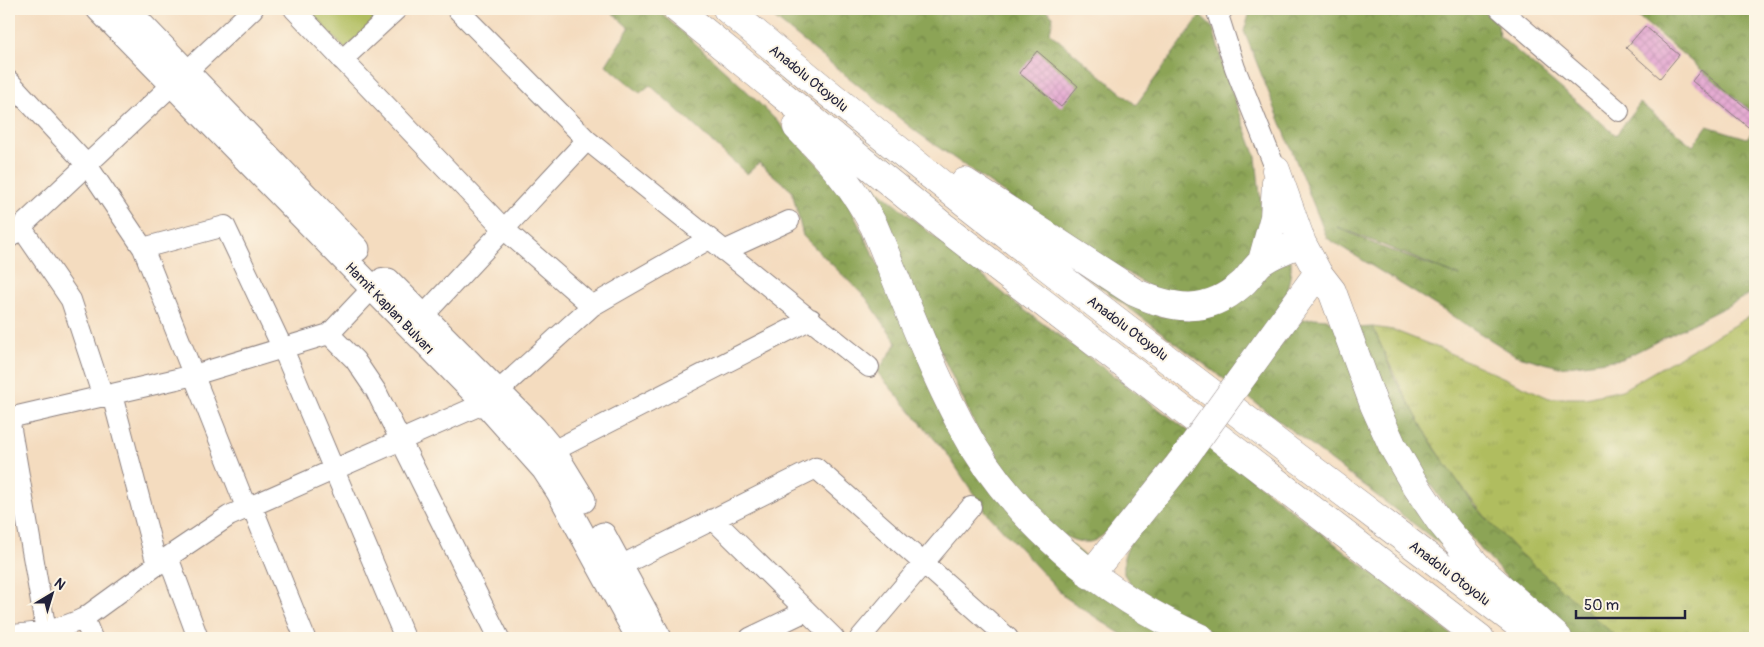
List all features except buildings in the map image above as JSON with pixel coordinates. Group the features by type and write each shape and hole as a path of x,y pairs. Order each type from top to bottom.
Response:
{"highway":[{"path":"677,9 943,226 1480,638"},
{"name":"Anadolu Otoyolu","path":"727,9 821,88 1000,230 1536,638"},
{"path":"706,33 847,179 874,226 943,388 978,452 1030,518 1090,575 1172,625 1201,638"},
{"path":"821,88 1105,274 1134,292 1157,302 1176,307 1194,307 1227,296 1243,283 1262,261 1302,243"},
{"path":"1262,261 1274,217 1276,170"},
{"path":"1276,170 1302,243 1318,273 1332,292 1374,405 1393,447 1428,504 1478,567 1558,638"},
{"path":"1090,575 1181,462 1318,273"},
{"path":"1286,319 1321,311 1334,312 1342,320"}],"main road":[{"name":"Hamit Kaplan Bulvarı","path":"99,9 179,78 377,283 492,397 553,451 620,566 659,638"},
{"name":"Hamit Kaplan Bulvarı","path":"126,9 179,78"},
{"name":"Hamit Kaplan Bulvarı","path":"377,283 423,316 492,397 559,492 639,638"}],"street":[{"path":"198,638 162,561 108,396 71,300 15,233 253,9"},
{"path":"294,9 506,230 592,306"},
{"path":"342,60 397,9"},
{"path":"457,9 588,140 869,367"},
{"path":"1500,9 1619,111"},
{"path":"1217,11 1236,68 1276,170"},
{"path":"12,92 87,165 143,248 194,375 305,638"},
{"path":"423,316 506,230 588,140"},
{"path":"9,635 39,634 84,618 221,521 249,506 492,397 592,306 717,245 789,222"},
{"path":"143,248 224,226 283,349 332,470 405,638"},
{"path":"39,634 9,418 194,375 329,334 377,283"},
{"path":"553,451 811,319"},
{"path":"329,334 365,373 500,638"},
{"path":"620,566 816,468 1008,638"},
{"path":"860,638 971,508"},
{"path":"713,520 834,638"},
{"path":"750,638 806,611"},
{"path":"84,618 92,638"}],"green space":[{"path":"307,9 387,9 345,49"},
{"path":"608,9 656,9 730,75 823,170 844,195 975,462 1181,638 1127,638 1065,597 985,511 948,455 877,372 897,343 867,299 803,236 792,191 759,163 747,174 650,85 640,93 606,65 629,28"},
{"path":"763,9 1045,9 1053,16 1050,33 1136,105 1200,16 1213,28 1225,73 1256,157 1263,225 1246,265 1207,293 1160,293 1054,228 918,133"},
{"path":"1251,9 1481,9 1498,24 1499,36 1616,135 1640,103 1693,146 1707,126 1747,138 1755,128 1755,292 1622,359 1559,367 1515,355 1327,238 1244,31","holes":["1337,227 1459,276 1381,247"]},
{"path":"1629,9 1755,9 1755,115"},
{"path":"856,172 1019,306 1190,432 1127,512 1100,538 1089,542 1080,542 1056,531 985,446"},
{"path":"1291,260 1286,293 1279,309 1228,382 1066,261 1162,317"},
{"path":"1755,313 1755,638 1618,638 1614,635 1530,564 1474,502 1453,475 1417,418 1373,327 1393,330 1436,347 1549,398 1585,398 1622,390"},
{"path":"1314,318 1327,319 1338,328 1444,547 1244,394 1293,329 1303,320"},
{"path":"1373,327 1394,377 1434,447 1474,505 1519,553 1618,638 1572,638 1505,576 1446,507 1403,442 1388,410 1356,328"},
{"path":"1208,445 1456,638 1227,638 1181,620 1133,588 1124,574 1124,557 1131,540"}]}
